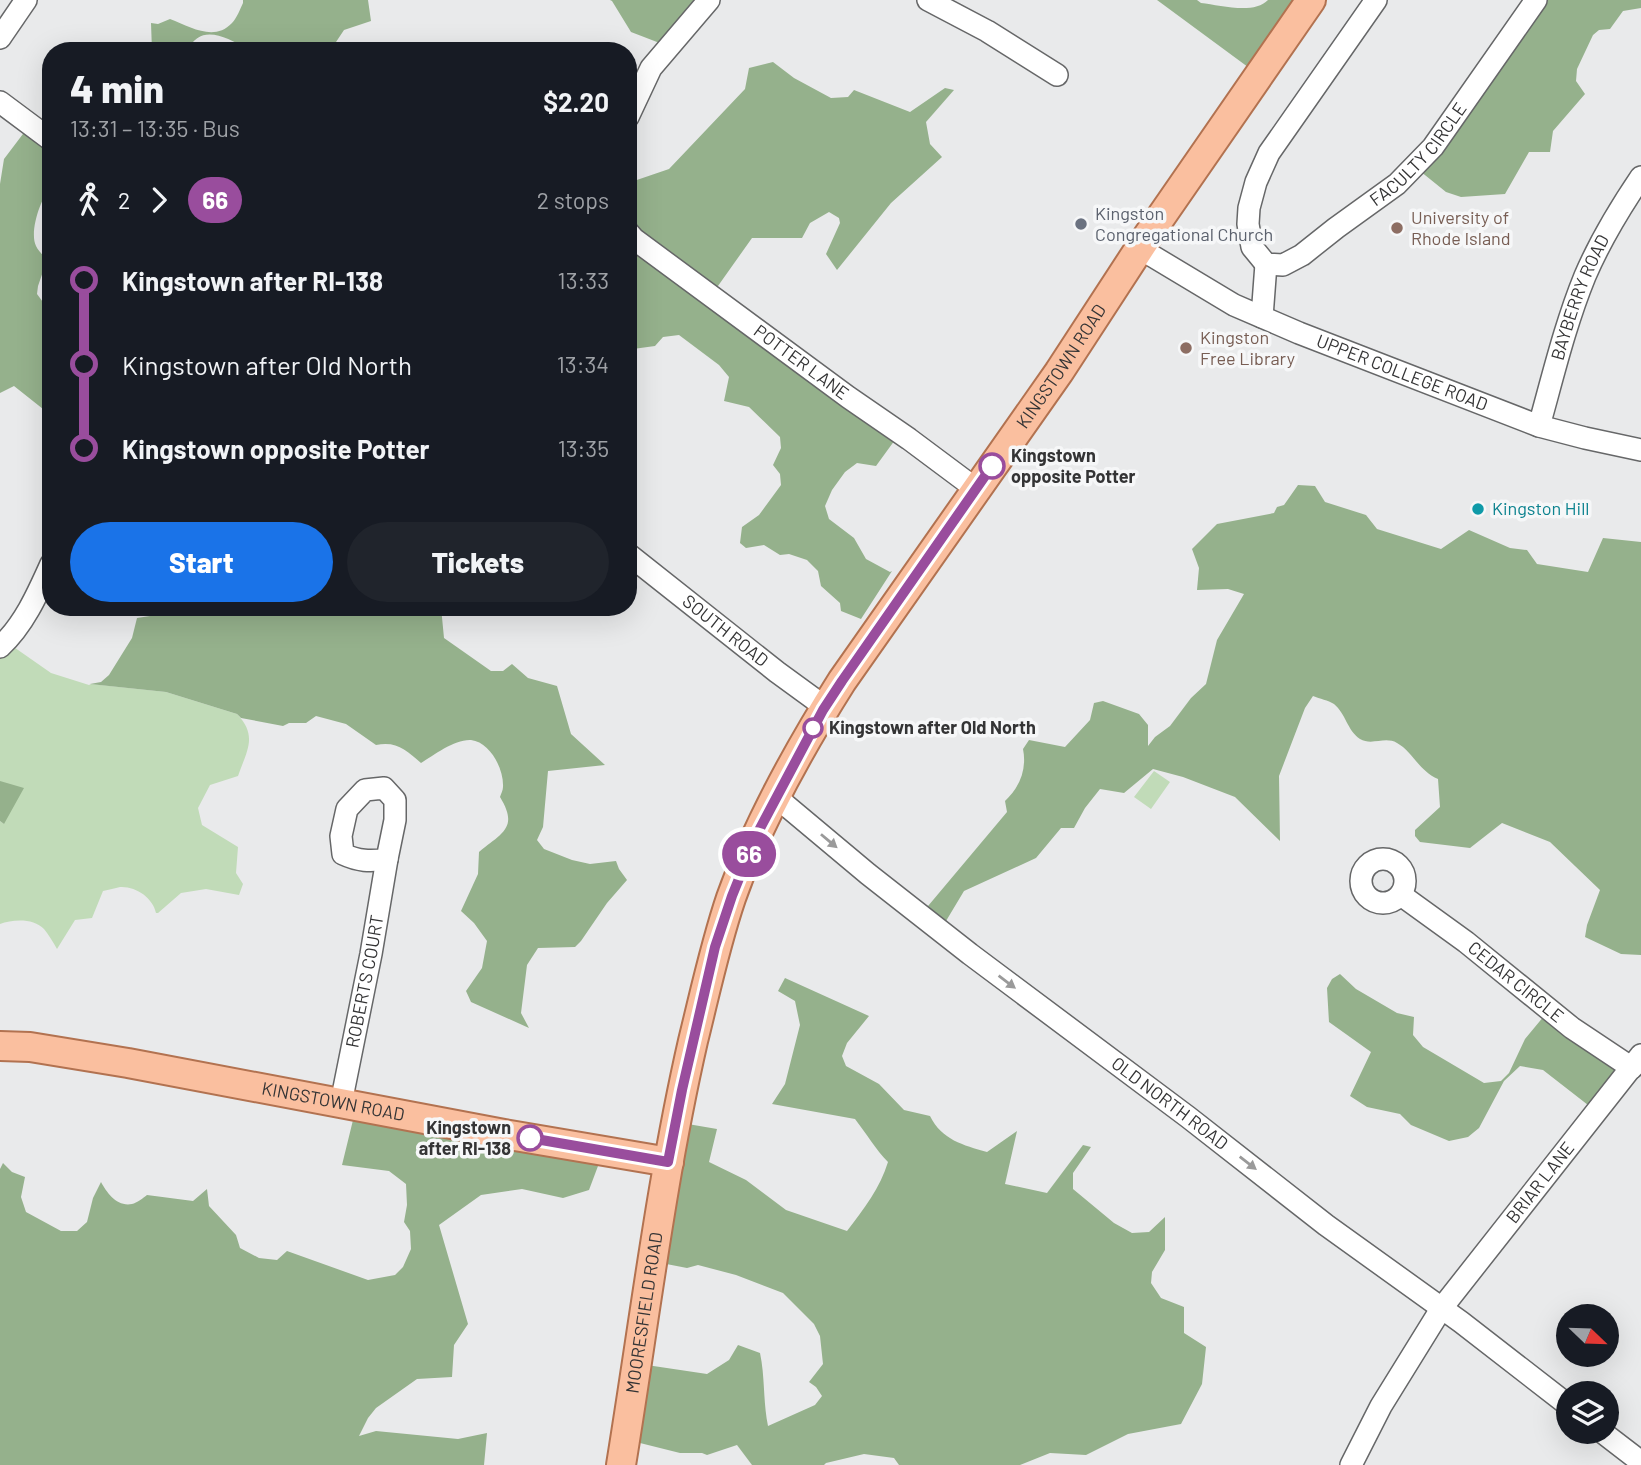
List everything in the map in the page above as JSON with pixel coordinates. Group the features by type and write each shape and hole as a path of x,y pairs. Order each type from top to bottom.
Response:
{"main road":[{"name":"KINGSTOWN ROAD","path":"0,1046 30,1047 115,1061 668,1162 715,947 732,896 757,834 825,707 1059,372 1139,248 1311,0"},
{"name":"MOORESFIELD ROAD","path":"621,1465 668,1162"}],"street":[{"path":"0,38 26,0"},
{"path":"637,98 651,68 709,0"},
{"path":"928,0 1057,75"},
{"path":"1262,317 1266,264 1252,247 1248,224 1248,208 1256,182 1269,153 1376,0"},
{"name":"FACULTY CIRCLE","path":"1266,264 1283,265 1302,255 1397,184 1433,147 1536,0"},
{"path":"0,102 42,133"},
{"name":"BAYBERRY ROAD","path":"1539,426 1557,358 1587,272 1620,207 1641,177"},
{"name":"POTTER LANE","path":"637,241 976,489"},
{"name":"UPPER COLLEGE ROAD","path":"1139,248 1234,305 1262,317 1539,426 1641,450"},
{"name":"SOUTH ROAD","path":"637,561 825,707"},
{"path":"0,647 22,620 42,584"},
{"name":"OLD NORTH ROAD","path":"776,797 970,954 1188,1117 1326,1225 1461,1322 1556,1396"},
{"name":"ROBERTS COURT","path":"341,1103 387,859"},
{"name":"CEDAR CIRCLE","path":"1401,895 1572,1028 1637,1062"},
{"name":"BRIAR LANE","path":"1351,1465 1381,1406 1441,1309 1637,1062"},
{"path":"1618,1444 1641,1462"}],"green space":[{"path":"243,0 368,0 371,21 344,30 336,42 233,42 207,35 193,42 152,42 151,23 158,24 170,19 194,29 218,32 234,21"},
{"path":"610,0 712,0 670,47 631,32"},
{"path":"1157,0 1197,0 1201,3 1246,8 1262,5 1268,0 1304,0 1252,70"},
{"path":"1536,0 1641,0 1641,8 1623,11 1610,29 1599,30 1593,35 1577,69 1576,81 1585,94 1553,131 1550,152 1529,152 1505,194 1461,197 1446,192 1415,167"},
{"path":"773,62 794,78 831,98 848,97 854,90 910,112 945,88 954,90 926,122 930,144 942,157 891,203 837,270 826,254 840,223 839,218 829,212 810,223 802,238 752,238 713,293 900,433 876,466 857,463 845,472 825,506 829,519 854,538 866,559 892,571 861,619 841,611 840,603 821,586 818,571 807,560 789,554 780,555 764,545 746,548 740,543 742,527 759,515 781,485 780,474 773,465 781,448 780,437 749,407 724,401 729,377 719,365 679,335 663,337 655,346 637,348 637,180 669,169 745,89 749,68"},
{"path":"29,126 42,134 42,202 35,224 34,240 42,254 42,274 37,294 42,301 42,408 14,386 0,393 0,184 4,159"},
{"path":"1298,485 1315,486 1325,502 1366,515 1377,529 1441,549 1469,530 1510,548 1527,550 1537,564 1588,572 1603,538 1641,542 1641,955 1621,954 1585,937 1600,890 1550,842 1502,823 1470,848 1420,842 1415,836 1415,830 1440,807 1438,779 1397,743 1360,739 1334,704 1313,696 1305,708 1279,776 1280,841 1235,797 1183,777 1153,769 1124,793 1100,789 1074,828 1061,828 1036,858 964,891 946,921 942,923 923,912 1007,812 1005,801 1015,790 1021,777 1023,749 1029,740 1065,747 1090,720 1094,703 1103,701 1139,714 1148,725 1148,746 1170,726 1191,698 1206,684 1217,640 1244,594 1228,589 1197,590 1199,568 1192,549 1217,524 1274,513 1277,507 1284,505"},
{"path":"442,616 444,638 491,671 503,671 512,664 528,678 557,686 571,734 605,765 548,771 543,827 537,840 544,849 572,860 590,864 616,861 627,880 575,947 538,948 527,965 521,1013 529,1028 471,1002 466,991 482,968 487,941 461,911 478,874 479,852 501,834 508,823 500,797 503,787 501,772 490,751 478,742 465,740 445,748 421,763 401,748 390,744 376,745 346,724 316,716 306,723 289,723 283,726 241,718 237,714 166,692 90,684 101,682 109,675 132,638 137,618"},
{"path":"8,643 51,673 89,685 166,692 237,714 249,736 249,744 238,776 210,785 198,808 202,825 238,847 236,873 243,884 239,895 206,889 181,893 156,913 148,898 138,891 120,887 103,891 92,918 75,920 57,949 40,925 17,920 0,924 0,821 4,824 0,781 0,649"},
{"path":"1154,771 1170,782 1151,809 1134,797"},
{"path":"0,781 24,788 4,824 0,821"},
{"path":"1340,974 1356,989 1397,1013 1414,1017 1413,1035 1423,1047 1484,1083 1501,1081 1509,1073 1525,1039 1549,1010 1630,1065 1597,1112 1543,1070 1520,1066 1504,1081 1479,1128 1468,1137 1449,1141 1411,1125 1400,1114 1367,1107 1350,1096 1371,1052 1329,1022 1327,988 1332,979"},
{"path":"785,978 869,1016 847,1043 842,1056 846,1066 879,1084 904,1110 930,1116 947,1136 987,1152 1017,1131 1005,1184 1047,1193 1083,1145 1091,1147 1073,1173 1073,1189 1114,1223 1132,1233 1149,1232 1165,1217 1165,1250 1152,1272 1151,1283 1161,1298 1184,1307 1184,1333 1206,1347 1202,1384 1181,1424 1128,1434 1086,1455 1050,1453 1020,1465 899,1465 894,1458 864,1454 824,1465 752,1465 737,1445 707,1455 680,1453 628,1440 640,1364 707,1374 729,1360 738,1345 760,1353 768,1426 815,1405 822,1396 809,1382 823,1364 820,1336 814,1324 783,1293 736,1275 698,1265 687,1268 656,1262 682,1123 717,1129 709,1162 746,1180 786,1210 847,1231 881,1181 888,1162 855,1119 772,1104 785,1084 800,1025 795,1001 778,991"},
{"path":"354,1116 604,1150 589,1190 563,1198 522,1189 481,1195 439,1225 468,1324 454,1345 452,1377 417,1379 376,1408 359,1436 376,1431 458,1439 487,1433 484,1465 0,1465 0,1169 3,1163 12,1172 25,1177 21,1197 26,1212 61,1231 77,1231 87,1222 93,1198 101,1182 113,1198 127,1204 136,1203 147,1195 193,1201 207,1189 209,1206 236,1235 240,1248 259,1258 277,1260 287,1251 368,1280 395,1275 403,1267 411,1249 410,1231 404,1222 407,1205 406,1184 389,1171 342,1165"}],"bus line":[{"name":"66","path":"530,1138 668,1162 715,947 757,834 823,710 992,466"}],"place":[{"name":"Kingston Congregational Church","path":"1081,224"},
{"name":"University of Rhode Island","path":"1397,228"},
{"name":"Kingston Free Library","path":"1186,348"},
{"name":"Kingstown opposite Potter","path":"992,466"},
{"name":"Kingston Hill","path":"1478,509"},
{"name":"Kingstown after Old North","path":"813,728"},
{"name":"Kingstown after RI-138","path":"530,1138"}]}
